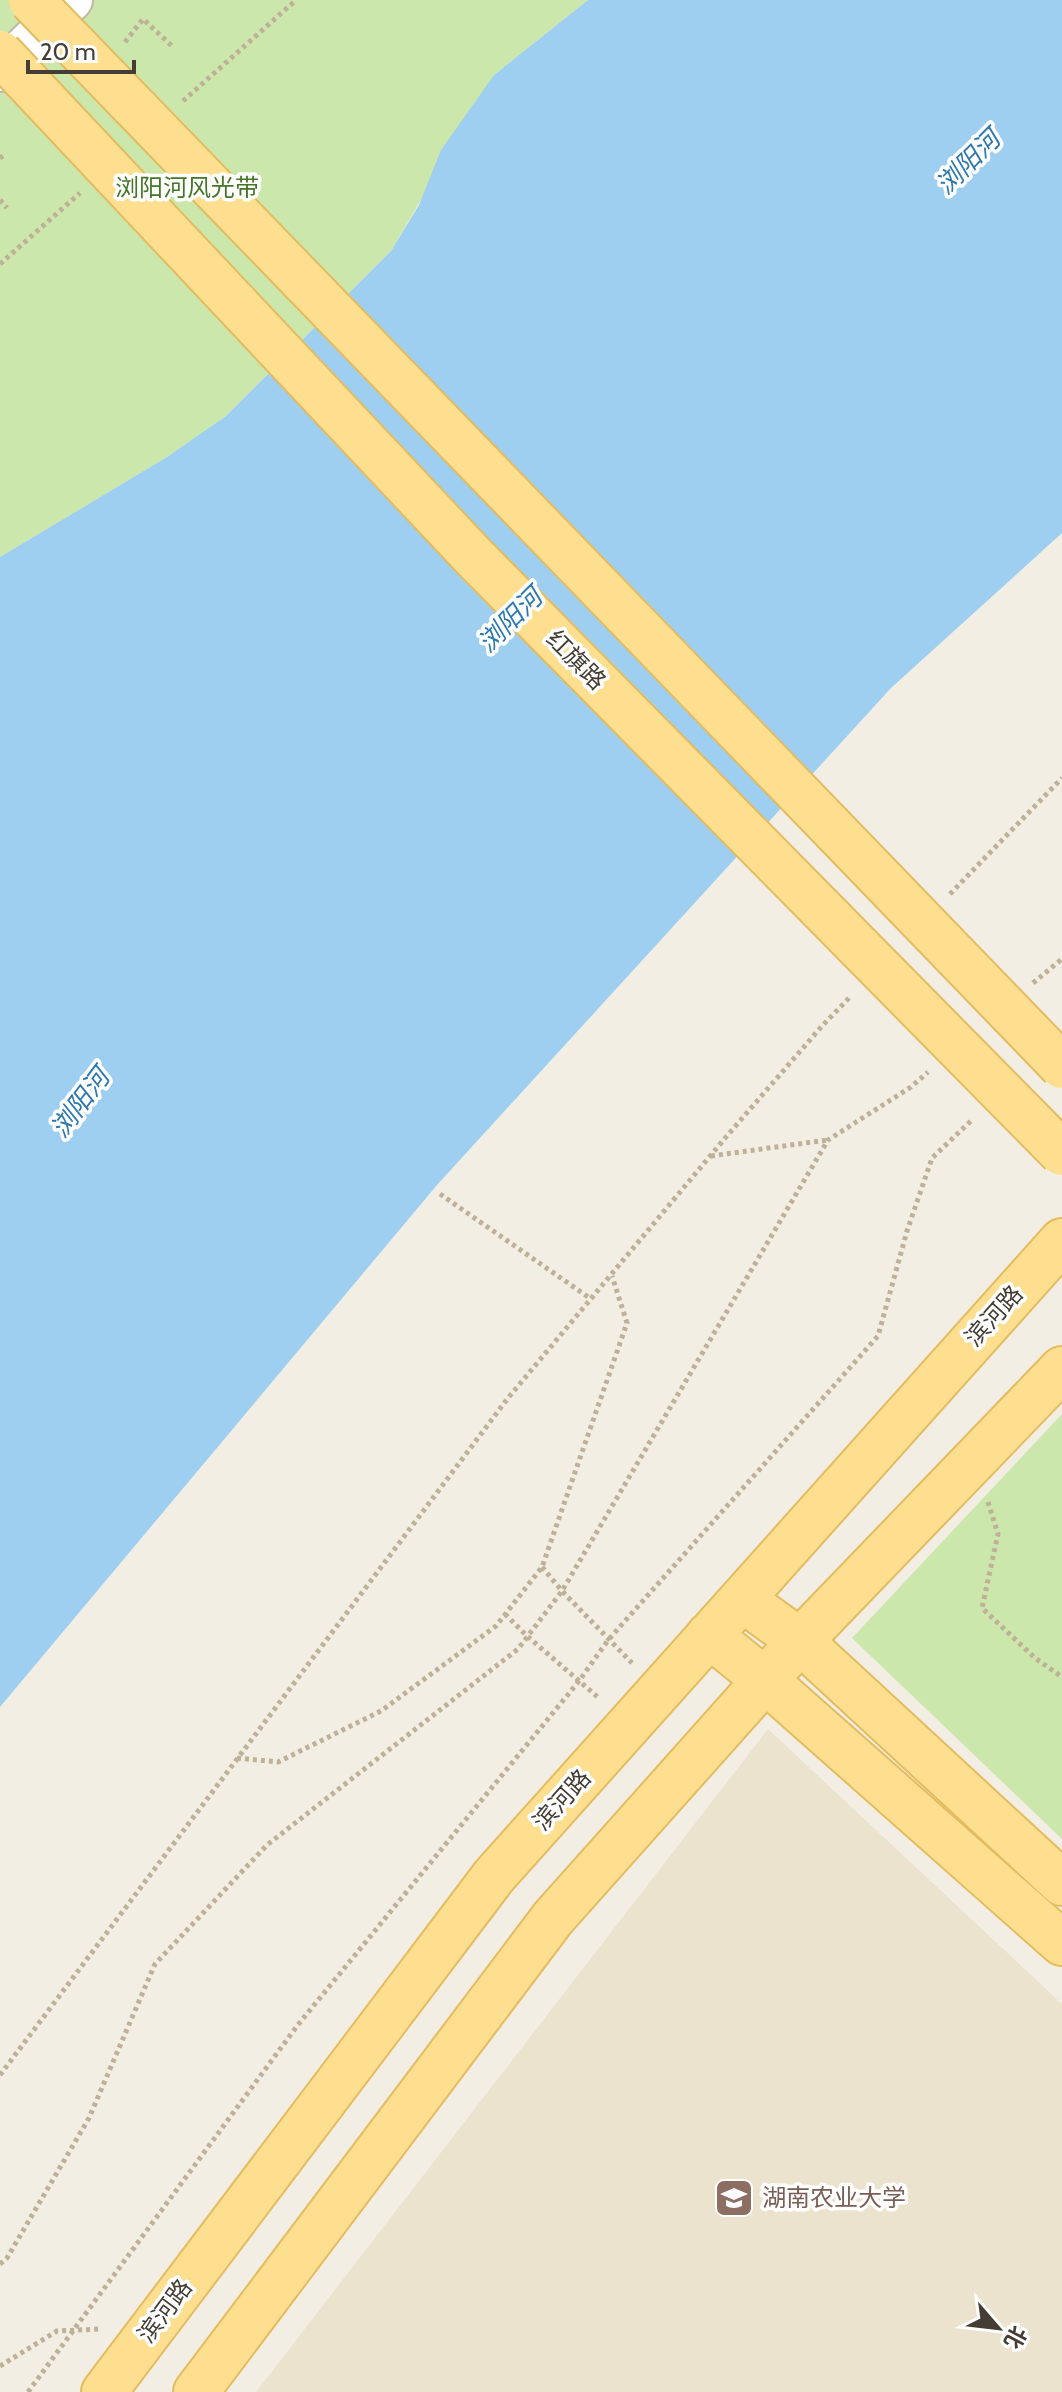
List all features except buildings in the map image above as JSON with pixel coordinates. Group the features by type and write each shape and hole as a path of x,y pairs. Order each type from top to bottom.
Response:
{"main road":[{"path":"31,0 1062,1066"},
{"name":"红旗路","path":"0,53 473,556 1056,1150"},
{"name":"滨河路","path":"104,2392 494,1876 1062,1241"},
{"path":"196,2392 553,1918 800,1641 1062,1369"},
{"path":"743,1600 800,1641 1062,1883"},
{"path":"709,1635 765,1680 1062,1943"}],"street":[{"path":"0,71 72,0"}],"path":[{"path":"121,46 143,19 172,46"},
{"path":"0,200 7,208"},
{"path":"940,904 1062,778"},
{"path":"1027,988 1062,959"},
{"path":"0,2075 508,1398 822,1026 854,993"},
{"path":"711,1156 828,1140 911,1087 934,1067"},
{"path":"28,2392 297,2026 579,1681 609,1639 878,1336 907,1231 932,1158 975,1117"},
{"path":"0,2264 7,2258 89,2118 155,1964 267,1845 518,1649 562,1591 828,1140"},
{"path":"440,1194 591,1299"},
{"path":"237,1758 278,1762 381,1711 496,1626 542,1567 627,1323 611,1275"},
{"path":"975,1459 998,1534 982,1608 1035,1658 1062,1677"},
{"path":"542,1567 660,1691"},
{"path":"505,1614 629,1725"},
{"path":"0,2366 57,2331 153,2326"}],"shaded area":[{"name":"湖南农业大学","path":"768,1729 1062,2004 1062,2392 256,2392"}],"green space":[{"name":"浏阳河风光带","path":"0,0 588,0 494,75 391,251 226,416 167,457 0,557"},
{"path":"1062,1414 1062,1839 852,1638"}],"water":[{"name":"浏阳河","path":"588,0 1062,0 1062,533 891,688 437,1185 0,1707 0,557 167,457 226,416 391,251 419,205 441,150 494,75"}],"place":[{"name":"湖南农业大学","path":"734,2198"}]}
